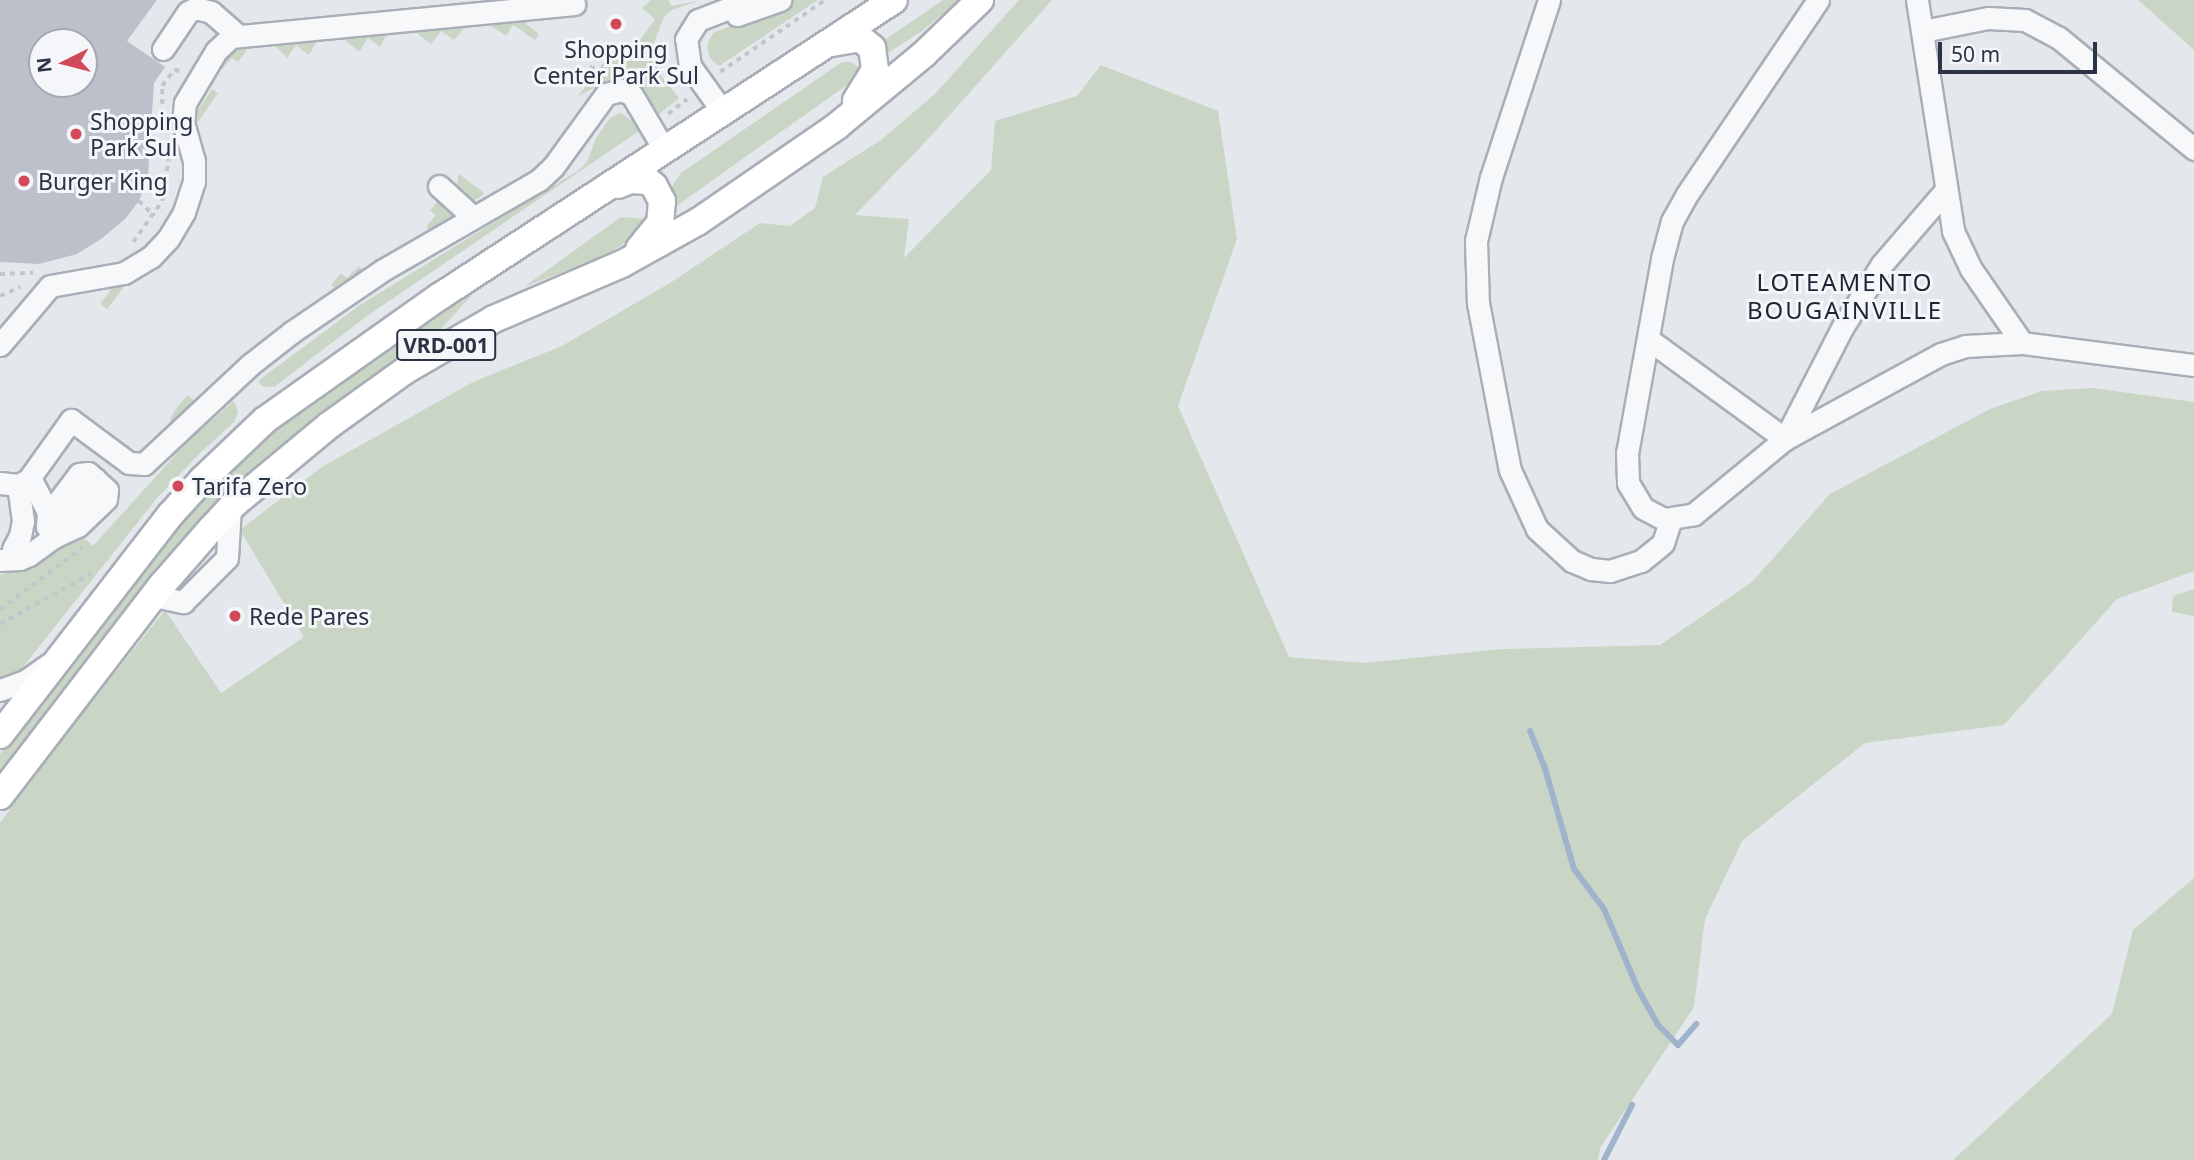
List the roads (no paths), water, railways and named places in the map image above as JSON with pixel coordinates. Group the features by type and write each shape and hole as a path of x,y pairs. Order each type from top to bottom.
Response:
{"main road":[{"name":"VRD-001","path":"0,735 171,514 265,420 439,297 894,0"},
{"name":"VRD-001","path":"0,796 154,596 230,508 328,426 405,370 494,319 622,264 699,221 837,126 916,61 980,0"},
{"path":"827,45 860,38 867,41 876,58 870,81 837,126"},
{"path":"601,192 639,179 654,186 662,201 660,223 654,234 622,264"}],"street":[{"path":"723,0 705,9 690,28 686,49 690,66 723,112"},
{"path":"690,28 705,16 750,0"},
{"path":"690,28 780,0"},
{"path":"1549,0 1491,177 1476,241 1478,303 1510,470 1537,529 1572,561 1591,569 1610,571 1628,567 1648,557 1663,543 1671,519"},
{"path":"1818,0 1672,221 1662,259 1626,469 1628,484 1643,508 1655,516 1671,519 1694,514 1709,505 1785,439 1941,354 1965,346 2022,343 2194,365"},
{"path":"1917,0 1951,222 1961,249 2022,343"},
{"path":"0,345 50,286 124,273 151,257 169,239 189,201 194,182 194,162 183,122 185,103 216,51 237,35 332,29 574,4"},
{"path":"163,49 188,12 196,8 211,12 237,35"},
{"path":"1923,31 1988,18 2025,20 2059,38 2194,149"},
{"path":"4,555 37,537 48,524 44,503 16,482 71,420 129,463 144,464 251,364 292,332 383,270 515,195 593,93 616,86 634,97 665,151"},
{"path":"439,186 481,212"},
{"path":"1785,439 1842,328 1882,264 1945,191"},
{"path":"1648,338 1785,439"},
{"path":"4,555 25,557 57,529 78,526 106,499 107,490 85,472 76,478 58,501 57,529"},
{"path":"0,690 35,675 64,652"}],"waterway":[{"path":"1530,731 1544,765 1574,869 1604,909 1638,989 1658,1025 1678,1045 1696,1024"},
{"path":"1604,1160 1632,1105"}],"place":[{"name":"Shopping Center Park Sul","path":"616,24"},
{"name":"Shopping Park Sul","path":"76,134"},
{"name":"Burger King","path":"24,181"},
{"name":"Tarifa Zero","path":"178,486"},
{"name":"Rede Pares","path":"235,616"}],"district":[{"name":"LOTEAMENTO BOUGAINVILLE","path":"1845,296"}]}
